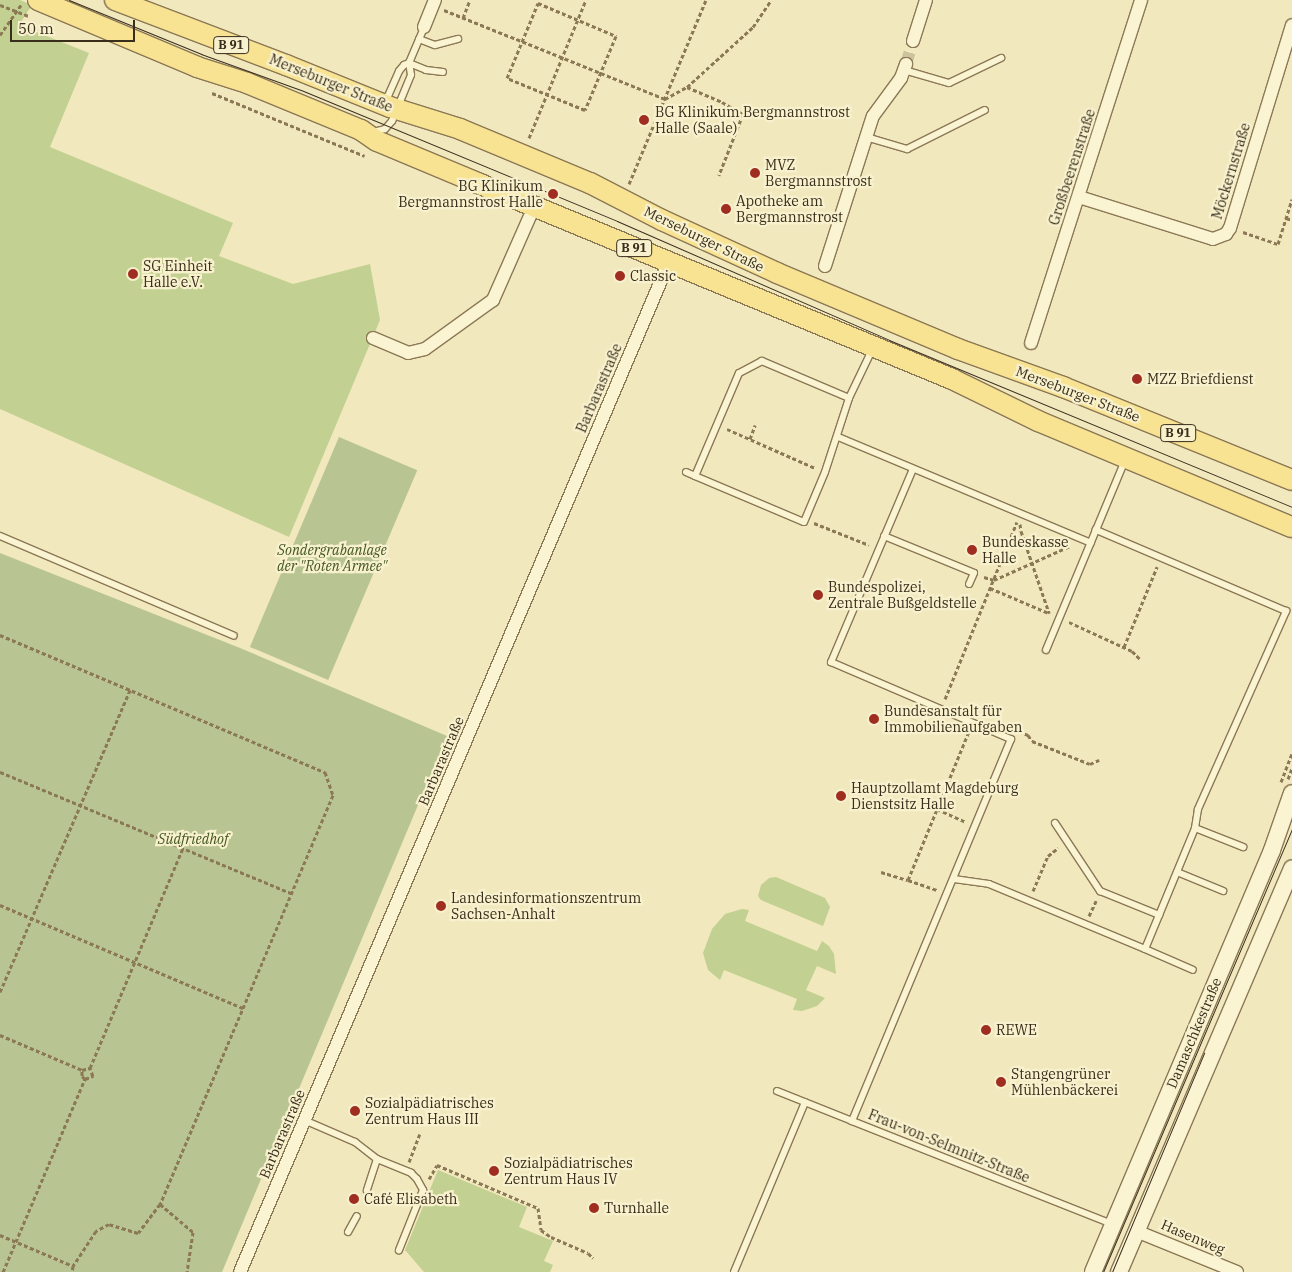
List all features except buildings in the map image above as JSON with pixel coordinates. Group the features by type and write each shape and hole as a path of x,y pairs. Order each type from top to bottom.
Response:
{"main road":[{"name":"B 91","path":"38,0 197,67 246,83 361,130 377,141 983,392 1038,420 1292,527"},
{"name":"Merseburger Straße","path":"115,0 397,109 460,129 623,198 662,220 754,263 910,329 989,362 1063,387 1292,480"}],"street":[{"path":"913,41 926,0"},
{"name":"Großbeerenstraße","path":"1031,343 1141,0"},
{"path":"421,33 434,3"},
{"name":"Möckernstraße","path":"1079,197 1213,239 1226,234 1230,228 1292,25"},
{"path":"825,266 873,116 902,78 905,67"},
{"path":"373,338 408,353 425,349 494,300 534,207"},
{"name":"Barbarastraße","path":"240,1272 669,262"},
{"name":"Damaschkestraße","path":"1093,1272 1272,850 1292,793"},
{"name":"Damaschkestraße","path":"1119,1272 1292,869"},
{"path":"1113,1225 1136,1231"},
{"name":"Hasenweg","path":"1136,1231 1237,1272"}],"lane":[{"path":"361,130 370,132 385,129 397,109 411,75 409,63 421,33 435,45 458,39"},
{"path":"905,67 948,83 1001,58"},
{"path":"377,101 383,101 388,96 399,71 404,65 409,63 426,70 444,72"},
{"path":"866,137 907,149 985,110"},
{"path":"686,472 804,522 826,472 849,398 874,347"},
{"path":"696,476 739,373 762,362 849,398"},
{"path":"838,437 1091,543"},
{"path":"1046,650 1126,458"},
{"path":"912,469 831,662 972,723"},
{"path":"1096,530 1286,611 1198,809 1195,828 1145,949"},
{"path":"0,536 234,636"},
{"path":"884,536 974,573 969,584"},
{"name":"Frau-von-Selmnitz-Straße","path":"972,723 1011,739 852,1121 1113,1225"},
{"path":"1055,824 1100,891 1159,915"},
{"path":"1195,828 1243,847"},
{"path":"1177,872 1223,891"},
{"path":"954,879 989,884 1193,970"},
{"path":"777,1091 852,1121"},
{"path":"734,1272 805,1102"},
{"path":"304,1120 354,1142 377,1159 411,1173 417,1179 423,1190 399,1250"},
{"path":"367,1190 377,1159"},
{"path":"348,1232 357,1216"}],"path":[{"path":"0,35 24,0"},
{"path":"462,18 470,0"},
{"path":"528,140 586,0"},
{"path":"623,198 706,0"},
{"path":"665,100 688,87 753,27 771,0"},
{"path":"434,3 462,18 523,41 665,100"},
{"path":"538,3 616,36 585,110 507,78 523,41 538,3"},
{"path":"688,87 722,102 743,114 719,175"},
{"path":"1230,228 1278,244 1292,199"},
{"path":"1286,218 1292,220"},
{"path":"717,425 826,472"},
{"path":"750,439 755,425"},
{"path":"1020,514 1021,531 1050,614"},
{"path":"941,709 1020,514"},
{"path":"804,522 818,524 878,549"},
{"path":"974,573 994,580 1074,545 1091,543"},
{"path":"1124,647 1161,557"},
{"path":"0,635 325,772 333,795 160,1204 138,1233 109,1224 96,1231 73,1266 72,1272"},
{"path":"0,992 130,690"},
{"path":"908,880 972,723"},
{"path":"1032,741 1090,764 1099,760"},
{"path":"0,772 291,893"},
{"path":"936,809 975,826"},
{"path":"1029,901 1048,856 1067,840"},
{"path":"3,1272 85,1079 93,1076 90,1068 183,848"},
{"path":"881,872 947,894"},
{"path":"1086,924 1100,891"},
{"path":"0,905 243,1008"},
{"path":"0,1035 82,1070 90,1068"},
{"path":"82,1070 82,1076 85,1079"},
{"path":"409,1162 420,1134"},
{"path":"423,1190 437,1165 538,1208 541,1230 551,1237 588,1253 593,1258"},
{"path":"160,1204 194,1232 187,1272"},
{"path":"0,1235 73,1266"}],"green space":[{"name":"SG Einheit Halle e.V.","path":"0,0 20,0 32,5 19,25 89,53 50,147 233,223 219,256 293,284 370,264 380,320 289,537 0,409"},
{"name":"Sondergrabanlage der \"Roten Armee\"","path":"339,437 417,470 328,680 250,647"},
{"name":"Südfriedhof","path":"0,553 240,648 447,736 222,1272 0,1272"},
{"path":"776,877 825,898 830,907 823,926 761,900 758,896 761,885 769,878"},
{"path":"742,909 749,910 745,921 817,951 822,941 829,946 834,954 836,974 817,966 806,990 825,998 817,1006 802,1011 793,1010 797,999 724,970 720,980 708,970 703,953 712,929 725,914"},
{"path":"438,1170 527,1207 519,1227 553,1241 544,1261 553,1265 550,1272 424,1272 405,1250"}],"tunnel":[{"path":"906,64 913,41"}],"tram line":[{"path":"69,0 201,54 301,90 617,221 889,340 1292,507"},
{"path":"1103,1272 1292,829"},
{"path":"1112,1272 1204,1053"}],"place":[{"name":"BG Klinikum Bergmannstrost Halle (Saale)","path":"644,120"},
{"name":"MVZ Bergmannstrost","path":"755,173"},
{"name":"BG Klinikum Bergmannstrost Halle","path":"553,194"},
{"name":"Apotheke am Bergmannstrost","path":"726,209"},
{"name":"SG Einheit Halle e.V.","path":"133,274"},
{"name":"Classic","path":"620,276"},
{"name":"MZZ Briefdienst","path":"1137,379"},
{"name":"Bundeskasse Halle","path":"972,550"},
{"name":"Bundespolizei, Zentrale Bußgeldstelle","path":"818,595"},
{"name":"Bundesanstalt für Immobilienaufgaben","path":"874,719"},
{"name":"Hauptzollamt Magdeburg Dienstsitz Halle","path":"841,796"},
{"name":"Landesinformationszentrum Sachsen-Anhalt","path":"441,906"},
{"name":"REWE","path":"986,1030"},
{"name":"Stangengrüner Mühlenbäckerei","path":"1001,1082"},
{"name":"Sozialpädiatrisches Zentrum Haus III","path":"355,1111"},
{"name":"Sozialpädiatrisches Zentrum Haus IV","path":"494,1171"},
{"name":"Café Elisabeth","path":"354,1199"},
{"name":"Turnhalle","path":"594,1208"}]}
